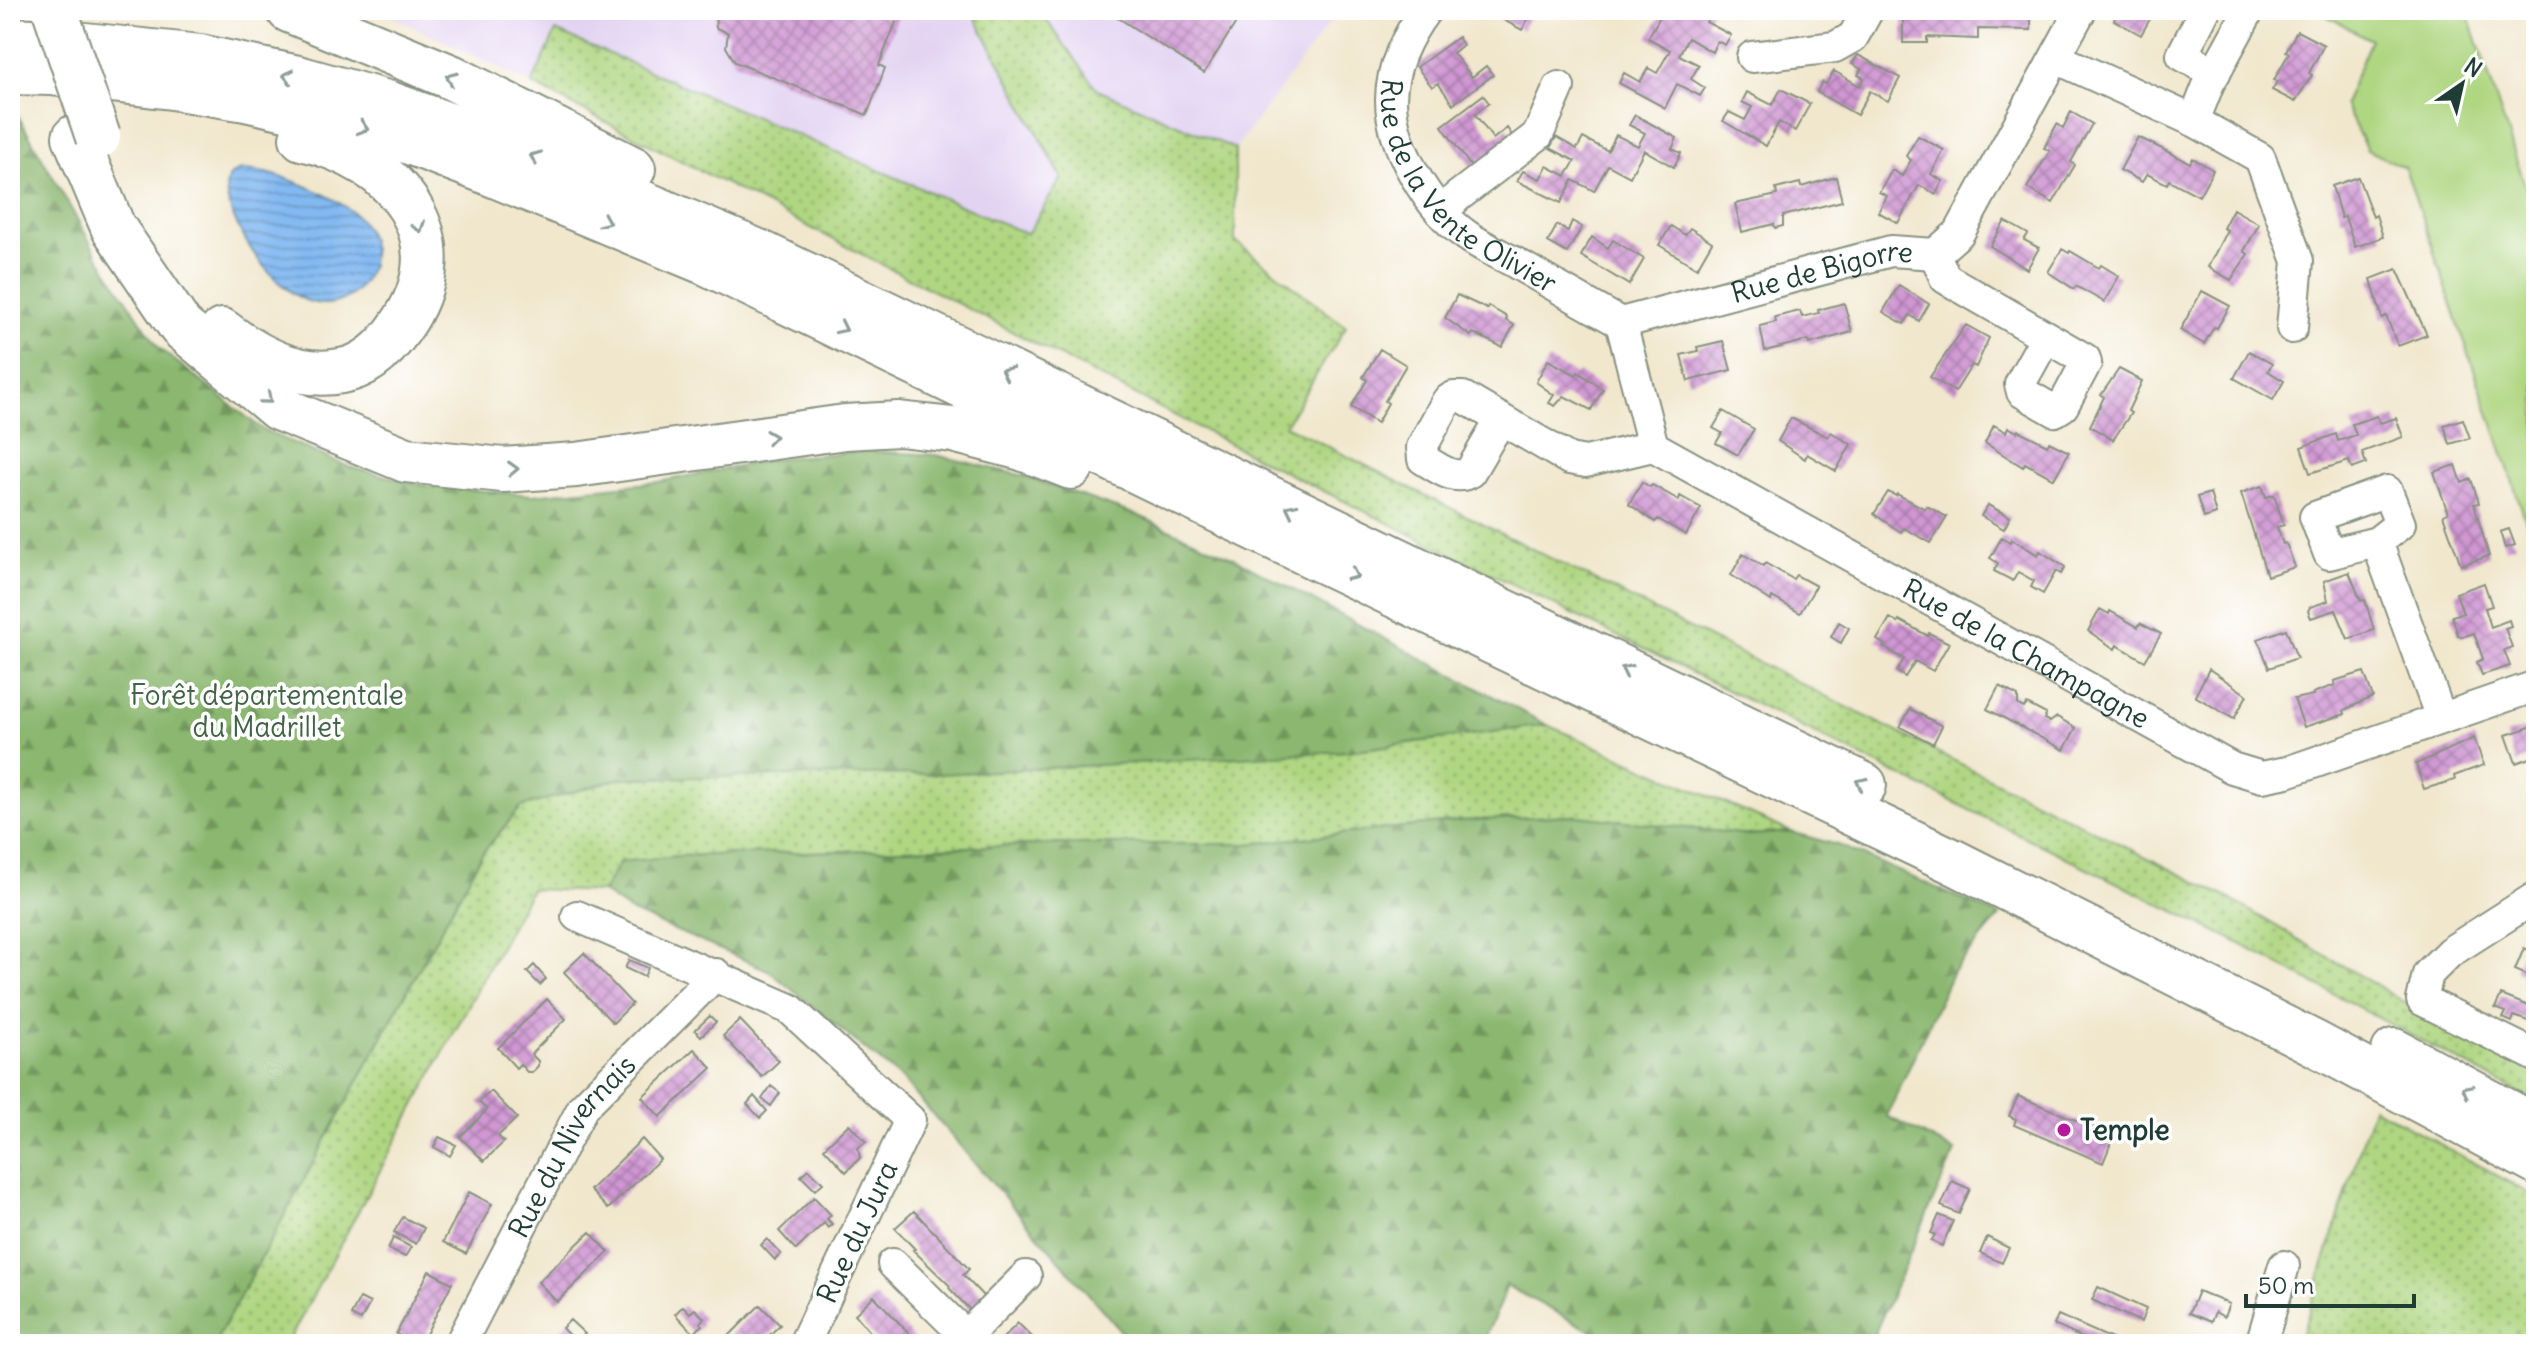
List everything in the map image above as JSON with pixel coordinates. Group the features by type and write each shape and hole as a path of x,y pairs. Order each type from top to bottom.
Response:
{"highway":[{"path":"32,10 87,137 149,240 198,308 221,330 249,352 272,363 308,370 341,371 367,361 386,348 415,308 423,284 426,259 422,231 412,208 391,183 361,160 320,143 267,131 88,77"},
{"path":"55,10 113,227 181,327 278,408 406,460 503,470 576,465 845,427 912,425 953,430 1022,448 1232,538 1296,548"},
{"path":"289,10 451,77 531,117 708,209 761,253"},
{"path":"10,40 200,57 372,98 515,149 761,253 1947,825 2322,1014 2536,1128"},
{"path":"10,72 88,77 246,99 326,117 407,141 707,263 1952,861 2314,1043 2536,1162"}],"street":[{"name":"Rue de la Vente Olivier","path":"1426,10 1413,27 1400,56 1391,100 1400,145 1425,190 1442,213 1466,235 1621,323"},
{"path":"1752,57 1835,47 1853,37 1868,10"},
{"name":"Rue de Bigorre","path":"1621,323 1891,251 1935,254 1959,233 2081,10"},
{"path":"2205,10 2182,55 2215,73"},
{"path":"2194,121 2215,73 2249,10"},
{"path":"2056,58 2194,121 2260,158 2298,261 2292,328"},
{"path":"1442,213 1457,197 1538,135 1559,87"},
{"path":"1935,254 1945,278 2046,337"},
{"path":"1501,419 1569,459 1586,462 1653,446 1621,323"},
{"name":"Rue de la Champagne","path":"1653,446 2232,768 2262,777 2287,772 2536,686"},
{"path":"2377,542 2441,718"},
{"path":"2533,904 2450,952 2428,974 2422,1000 2536,1056"},
{"path":"577,916 716,974"},
{"name":"Rue du Jura","path":"716,974 790,1009 910,1120 804,1344"},
{"name":"Rue du Nivernais","path":"460,1344 583,1107 716,974"},
{"path":"893,1264 969,1340 1026,1276"},
{"path":"2261,1344 2284,1266"}],"shaded area":[{"path":"379,10 971,10 1062,178 1027,234 556,31 532,84"},
{"path":"1039,10 1339,10 1235,149 1098,90"}],"green space":[{"path":"971,10 1039,10 1098,90 1235,149 1235,241 1346,327 1285,425 2230,899 2406,1003 2536,1073 2536,1102 2231,939 1267,463 532,84 556,31 1027,234 1062,178"},
{"path":"2316,10 2467,10 2536,219 2536,550 2405,168 2367,150 2344,104 2371,40"},
{"name":"Forêt départementale du Madrillet","path":"10,113 17,114 99,258 159,348 263,430 349,467 427,486 533,495 658,482 780,458 868,451 936,455 1020,475 1139,516 1230,556 1547,725 1347,751 941,774 621,778 521,807 483,852 214,1344 10,1344"},
{"path":"1547,725 1791,832 1750,835 1569,815 1460,821 1247,844 1064,844 678,856 620,862 602,892 531,889 287,1344 214,1344 483,852 521,807 621,778 841,775 1347,751"},
{"path":"1569,815 1750,835 1791,832 1844,847 2000,916 1953,971 1887,1116 1955,1151 1870,1344 1615,1344 1507,1286 1483,1344 1132,1344 902,1079 768,970 630,911 602,892 620,862 678,856 1064,844 1247,844 1460,821"},
{"path":"2373,1107 2536,1197 2536,1344 2299,1344"}],"water":[{"path":"246,170 312,188 356,216 371,242 372,257 362,284 351,295 339,302 324,304 308,301 288,290 261,263 238,226 227,196 227,183 233,174"}],"building":[{"path":"715,10 900,12 879,65 885,68 867,115 735,62 726,47 728,33 716,28"},
{"path":"1106,10 1244,10 1204,73"},
{"path":"1485,10 1533,10 1522,30"},
{"path":"1674,10 1712,10 1706,22 1731,35 1725,45 1717,41 1712,52 1688,38 1679,55 1699,65 1691,79 1705,88 1700,96 1677,84 1665,108 1619,83 1624,73 1640,82 1648,68 1657,73 1670,50 1648,38 1663,11 1671,15"},
{"path":"1903,10 1913,10 1913,14 1927,13 1927,10 2031,10 2031,30 1978,29 1978,39 1927,37 1927,43 1903,43"},
{"path":"2119,10 2155,10 2141,35 2114,20"},
{"path":"2297,31 2324,45 2309,73 2312,75 2295,102 2272,90"},
{"path":"1458,37 1463,45 1453,53 1472,77 1486,66 1493,75 1453,104 1438,83 1432,87 1417,67"},
{"path":"1858,55 1900,78 1888,101 1870,91 1857,115 1817,92 1822,82 1826,84 1834,71 1860,86 1864,78 1858,75 1861,69 1852,64"},
{"path":"1781,89 1810,104 1795,131 1779,122 1766,146 1723,121 1729,112 1745,120 1752,107 1742,102 1747,92 1772,105"},
{"path":"1483,95 1489,103 1475,114 1493,139 1507,128 1513,137 1472,168 1442,126"},
{"path":"2071,112 2092,124 2071,162 2075,165 2053,203 2027,188 2050,151 2044,148 2057,124 2063,128"},
{"path":"1635,115 1677,138 1672,149 1681,153 1674,167 1644,150 1630,177 1608,165 1594,191 1573,180 1561,203 1517,181 1523,171 1540,179 1547,166 1566,176 1575,161 1550,148 1556,137 1577,149 1583,138 1608,151 1616,135 1638,146 1645,133 1629,125"},
{"path":"1918,136 1944,150 1931,174 1943,181 1936,194 1919,185 1898,223 1878,212 1887,196 1879,192 1892,170 1902,176 1911,160 1906,156"},
{"path":"2138,137 2190,163 2193,158 2213,170 2199,196 2169,180 2167,184 2147,174 2142,182 2120,170"},
{"path":"1836,177 1842,201 1783,216 1783,226 1775,228 1774,224 1742,232 1735,204 1777,195 1776,189 1800,183 1801,187"},
{"path":"2358,177 2383,237 2355,247 2345,217 2341,218 2332,186"},
{"path":"2233,209 2259,224 2244,251 2248,254 2231,280 2208,267 2227,230 2223,228"},
{"path":"1572,221 1582,227 1567,253 1548,242 1557,225 1568,231"},
{"path":"2005,221 2028,234 2024,240 2039,248 2027,269 1990,246"},
{"path":"1671,226 1685,235 1690,228 1712,242 1697,268 1659,245"},
{"path":"1592,237 1608,248 1613,240 1644,259 1629,285 1581,256"},
{"path":"2062,249 2119,276 2104,302 2076,286 2074,289 2048,272"},
{"path":"2397,269 2427,335 2398,346 2386,316 2382,318 2371,279"},
{"path":"1899,285 1929,304 1919,321 1910,315 1904,324 1883,312"},
{"path":"2202,291 2230,306 2204,344 2180,330"},
{"path":"1457,295 1487,309 1488,306 1514,325 1502,347 1473,333 1471,336 1445,318"},
{"path":"1844,303 1852,332 1809,344 1808,340 1765,351 1760,326 1776,322 1775,317 1800,311 1802,317"},
{"path":"1966,325 1989,338 1976,367 1972,365 1955,392 1930,377"},
{"path":"1723,341 1731,370 1688,381 1681,355 1698,351 1697,347"},
{"path":"1380,349 1406,365 1385,401 1388,403 1377,423 1351,407 1367,380 1363,377"},
{"path":"2249,351 2272,364 2268,371 2284,381 2273,400 2234,378"},
{"path":"1548,360 1576,375 1578,372 1603,389 1591,410 1564,396 1555,406 1549,403 1554,395 1536,382"},
{"path":"2119,369 2142,381 2128,411 2131,413 2113,440 2090,426 2104,397 2101,395"},
{"path":"1723,411 1754,429 1738,455 1716,443 1722,433 1713,428"},
{"path":"2377,416 2380,423 2396,418 2403,437 2362,452 2366,464 2352,469 2349,461 2310,473 2301,447 2336,434 2338,441 2356,435 2352,424"},
{"path":"1791,418 1828,437 1831,432 1851,444 1836,471 1807,454 1805,459 1778,441"},
{"path":"2463,419 2470,438 2450,444 2444,425"},
{"path":"1994,425 2006,432 2008,427 2018,430 2069,452 2054,479 2025,463 2023,467 1985,443"},
{"path":"2456,465 2462,483 2471,479 2479,503 2474,504 2489,556 2461,565 2443,515 2448,513 2434,472"},
{"path":"1642,482 1679,500 1680,496 1701,508 1686,535 1658,519 1655,522 1629,504"},
{"path":"2262,486 2266,497 2274,495 2284,525 2277,527 2295,567 2267,576 2241,493"},
{"path":"1888,492 1947,517 1931,543 1904,528 1901,532 1874,514"},
{"path":"2210,493 2216,514 2204,518 2197,497"},
{"path":"1988,505 2010,517 2004,529 1981,516"},
{"path":"2509,529 2515,545 2505,548 2500,532"},
{"path":"2002,537 2011,542 2012,539 2038,555 2040,551 2065,567 2061,574 2056,571 2043,594 2031,587 2034,581 2018,572 2013,581 1994,571 1998,563 1990,558"},
{"path":"1743,554 1763,566 1765,563 1793,579 1796,575 1816,586 1800,613 1772,597 1771,601 1731,575"},
{"path":"2349,572 2361,601 2365,600 2374,630 2348,639 2336,610 2311,618 2308,611 2310,607 2328,601 2324,581"},
{"path":"2484,583 2492,606 2485,608 2491,627 2509,620 2511,626 2505,628 2512,647 2504,650 2510,666 2482,675 2477,662 2483,659 2474,633 2462,637 2458,635 2452,616 2463,613 2456,593"},
{"path":"2100,609 2161,634 2145,661 2117,645 2115,649 2088,631"},
{"path":"1890,618 1949,643 1933,671 1915,661 1905,677 1897,672 1904,659 1877,640"},
{"path":"1839,622 1849,628 1841,643 1831,637"},
{"path":"2286,629 2297,658 2269,668 2258,639"},
{"path":"2209,669 2247,695 2234,719 2195,696"},
{"path":"2364,672 2373,697 2344,710 2345,714 2304,727 2294,699 2313,695 2335,685 2334,681"},
{"path":"1999,686 2018,696 2018,705 2024,708 2027,704 2046,714 2044,719 2050,722 2057,717 2076,728 2064,750 1987,709"},
{"path":"1910,709 1942,726 1933,744 1900,727"},
{"path":"2533,726 2536,728 2536,756 2516,763 2506,735"},
{"path":"2474,738 2484,765 2454,776 2455,780 2424,789 2416,764"},
{"path":"2524,948 2536,953 2536,979 2515,970"},
{"path":"584,953 632,1004 613,1023 564,972"},
{"path":"629,960 648,968 644,977 625,968"},
{"path":"534,965 546,979 540,985 527,972"},
{"path":"2501,995 2536,1009 2536,1024 2514,1016 2512,1022 2503,1018 2506,1012 2495,1008"},
{"path":"547,999 566,1019 531,1054 538,1061 538,1066 527,1072 520,1064 516,1068 498,1048"},
{"path":"710,1016 716,1022 701,1036 695,1030"},
{"path":"740,1020 779,1061 762,1077 723,1036"},
{"path":"694,1049 712,1068 660,1117 642,1097"},
{"path":"771,1086 780,1093 771,1106 762,1099"},
{"path":"491,1091 517,1118 498,1136 504,1142 484,1161 460,1137 487,1110 479,1102"},
{"path":"754,1096 767,1111 760,1118 747,1104"},
{"name":"Temple","path":"2018,1096 2114,1136 2103,1163 2014,1125 2016,1119 2009,1116"},
{"path":"849,1124 866,1142 858,1148 860,1158 846,1172 824,1148"},
{"path":"439,1137 456,1145 450,1156 434,1147"},
{"path":"642,1139 660,1159 608,1209 590,1190"},
{"path":"809,1169 823,1183 815,1190 801,1176"},
{"path":"1952,1181 1970,1189 1959,1214 1941,1206"},
{"path":"469,1192 492,1204 466,1254 443,1242"},
{"path":"814,1197 831,1215 827,1219 832,1224 828,1228 824,1223 796,1250 779,1231"},
{"path":"914,1211 969,1269 963,1275 985,1298 971,1311 895,1228"},
{"path":"1939,1215 1953,1221 1942,1246 1931,1241"},
{"path":"403,1217 424,1228 416,1244 394,1232"},
{"path":"590,1232 609,1252 557,1302 538,1282"},
{"path":"1987,1237 2009,1248 2002,1263 1980,1253"},
{"path":"393,1238 411,1247 405,1257 388,1249"},
{"path":"767,1239 781,1254 775,1260 761,1245"},
{"path":"429,1271 452,1283 421,1344 416,1344 396,1334"},
{"path":"2098,1287 2146,1309 2141,1322 2092,1300"},
{"path":"2198,1291 2229,1304 2224,1317 2215,1312 2211,1322 2189,1313"},
{"path":"874,1296 919,1344 880,1344 855,1314"},
{"path":"360,1298 370,1303 361,1320 351,1315"},
{"path":"760,1305 780,1325 760,1344 728,1344 724,1341"},
{"path":"683,1306 690,1313 695,1309 704,1318 694,1334 675,1314"},
{"path":"2058,1315 2119,1342 2096,1344 2054,1325"},
{"path":"570,1320 585,1334 576,1343 562,1328"},
{"path":"1018,1323 1039,1344 1003,1344 1000,1341"}],"place":[{"name":"Temple","path":"2064,1130"}]}
